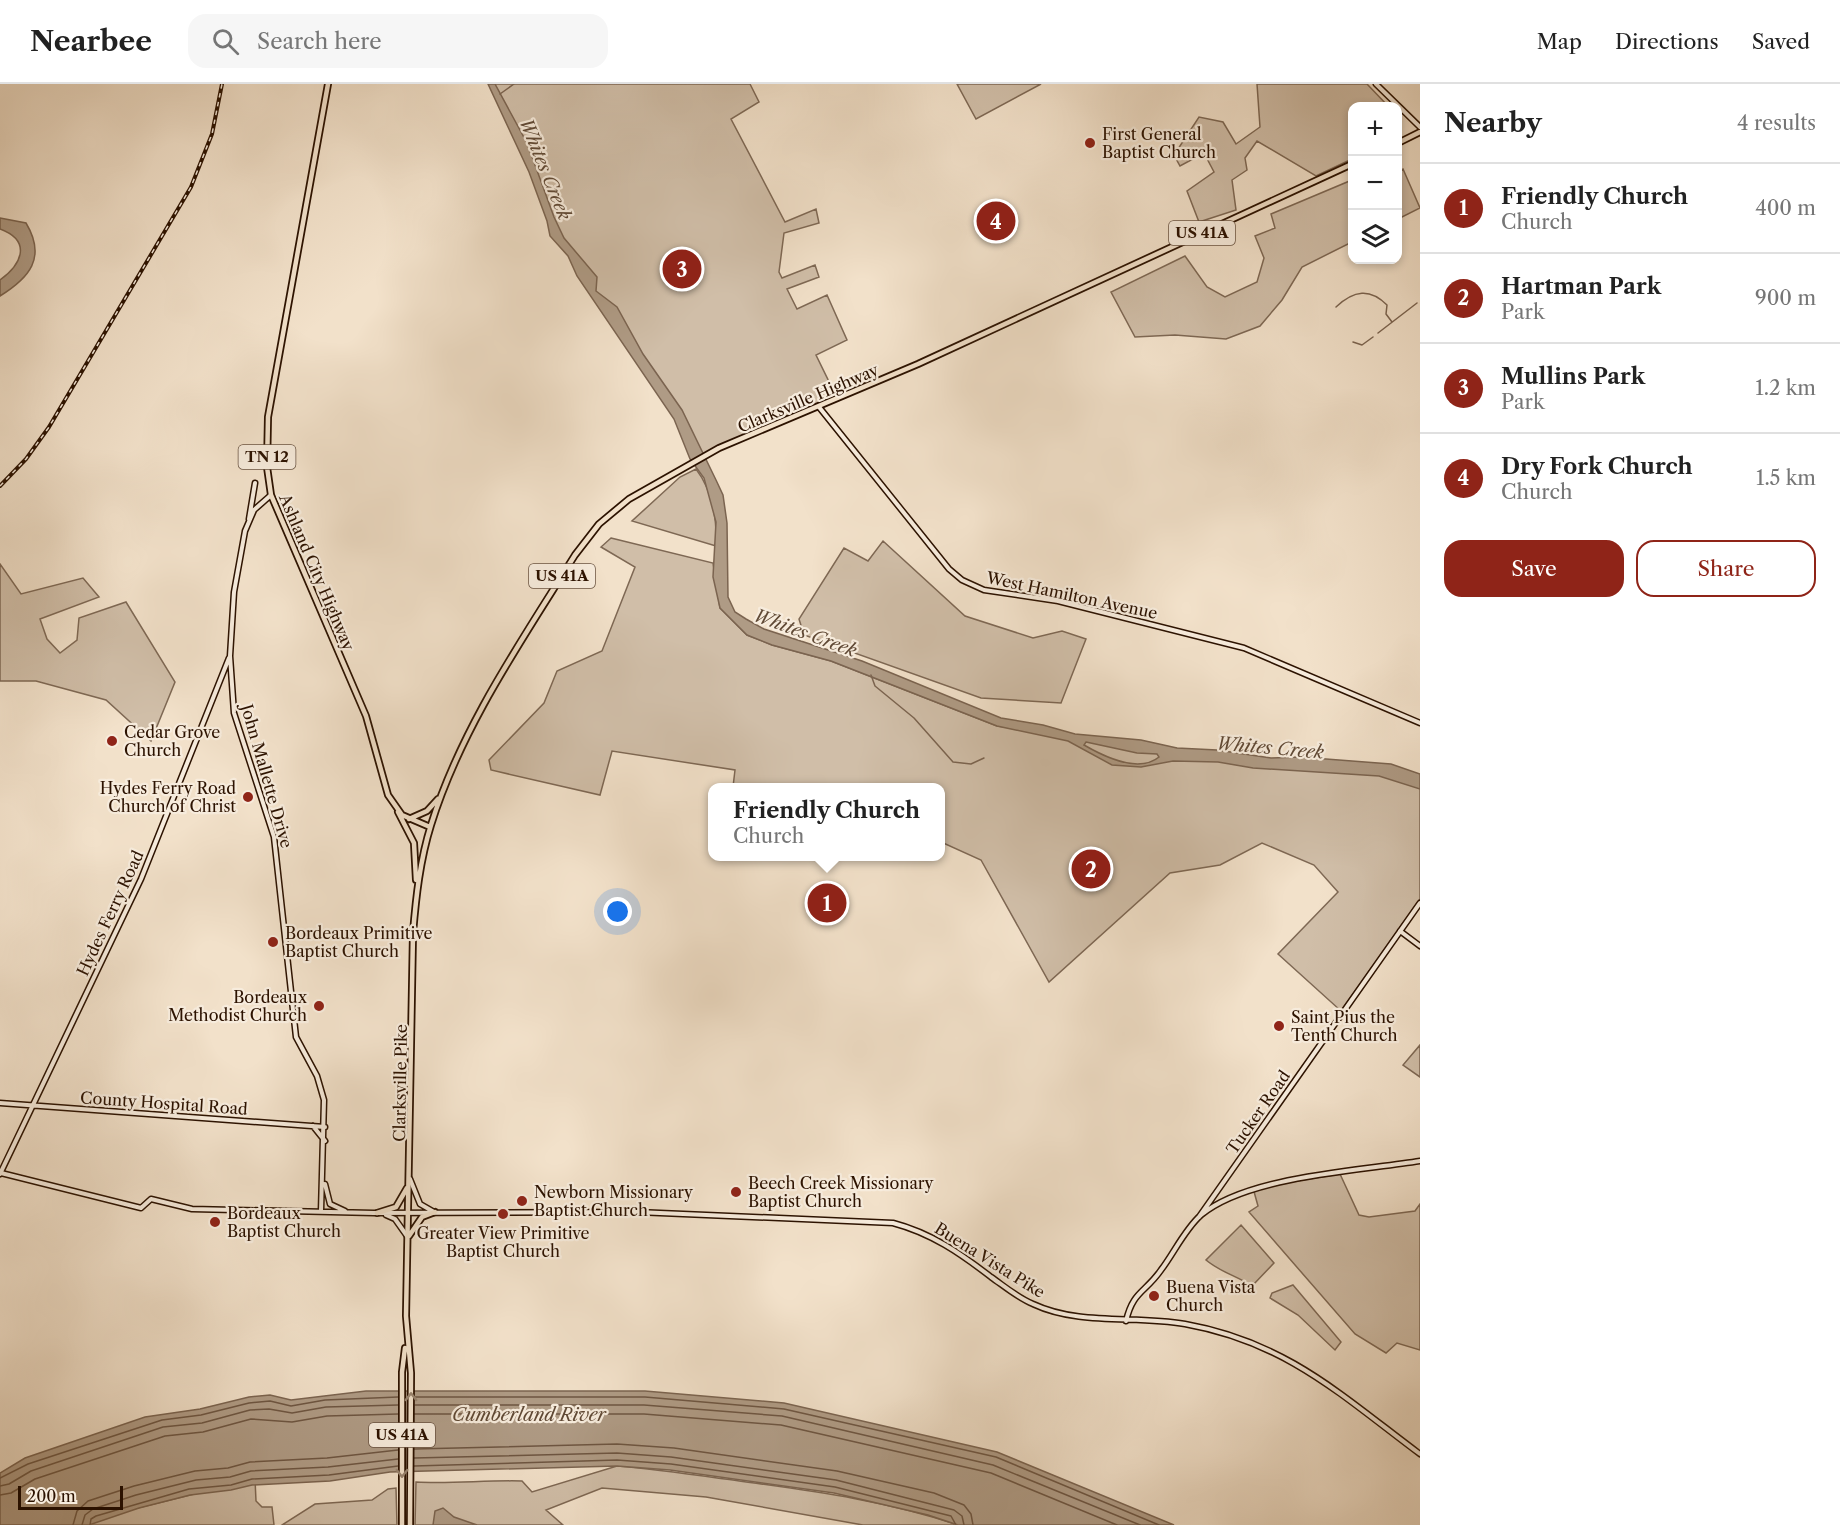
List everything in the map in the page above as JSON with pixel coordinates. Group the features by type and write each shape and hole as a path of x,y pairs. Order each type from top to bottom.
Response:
{"main road":[{"name":"Ashland City Highway","path":"328,84 268,417 267,467 271,495 366,716 388,795 397,810 409,819 430,827"},
{"path":"1402,141 1420,130"},
{"name":"Clarksville Highway","path":"430,827 440,797 470,732 581,546 599,524 624,502 719,448 946,351 1348,166"},
{"path":"409,819 427,811 440,797"},
{"path":"397,810 414,843 417,892"},
{"name":"Clarksville Pike","path":"402,1525 402,1372 406,1340 413,933 417,892 430,827"},
{"path":"377,1213 390,1210 400,1202 410,1176"},
{"path":"408,1238 422,1217 435,1212"},
{"name":"Clarksville Pike","path":"406,1340 411,1373 410,1525"}],"street":[{"path":"1376,84 1420,130"},
{"name":"West Hamilton Avenue","path":"819,407 949,569 962,580 984,590 1058,601 1244,648 1420,723"},
{"path":"230,659 238,563 249,522 255,483"},
{"path":"249,522 254,510 271,495"},
{"name":"Hydes Ferry Road","path":"0,1174 141,879 230,659"},
{"name":"John Mallette Drive","path":"230,659 234,713 274,837 296,1037 321,1088 325,1127 321,1211"},
{"name":"Tucker Road","path":"1199,1217 1420,903"},
{"path":"1400,931 1420,946"},
{"name":"County Hospital Road","path":"0,1103 325,1127"},
{"path":"312,1126 325,1142"},
{"path":"1126,1321 1133,1298 1154,1280 1199,1217 1226,1199 1253,1188 1420,1161"},
{"name":"Buena Vista Pike","path":"0,1174 141,1208 151,1198 192,1209 350,1213 713,1214 893,1223 914,1228 953,1248 1033,1305 1071,1315 1126,1321 1181,1323 1206,1328 1235,1336 1286,1357 1313,1373 1420,1454"},
{"path":"410,1176 420,1204 435,1212"},
{"name":"John Mallette Drive","path":"324,1177 330,1204 350,1213"},
{"path":"377,1213 395,1219 408,1238"}],"shaded area":[{"path":"494,84 750,84 759,102 731,119 785,222 816,209 819,223 784,233 779,272 782,278 815,265 819,277 787,289 797,309 827,295 847,340 816,355 836,396 700,457 557,231"},
{"path":"957,84 1041,84 976,119"},
{"path":"1257,84 1367,84 1384,102 1348,102 1348,161 1316,176 1257,141 1245,158 1247,170 1232,180 1236,210 1199,222 1187,191 1214,172 1204,153 1180,166 1174,155 1199,117 1223,122 1236,144 1260,127"},
{"path":"1402,170 1420,208 1402,217 1402,210"},
{"path":"1348,182 1348,244 1302,267 1282,300 1260,326 1226,339 1175,335 1135,337 1111,292 1185,256 1207,287 1225,297 1257,282 1264,258 1255,236 1275,228 1271,214"},
{"path":"696,469 713,506 716,546 632,521 680,477"},
{"path":"611,538 713,563 720,608 747,635 772,645 831,661 997,726 1387,775 1420,786 1420,899 1341,1011 1278,954 1338,892 1314,865 1262,843 1220,865 1170,873 1049,982 981,860 945,844 945,783 733,783 735,770 612,751 600,795 491,770 489,760 544,703 557,671 602,651 635,567 601,547"},
{"path":"883,541 965,616 1033,638 1062,631 1086,639 1061,703 981,698 804,635 799,619 844,548 868,561"},
{"path":"0,564 21,594 83,578 99,597 40,619 47,639 60,653 77,640 79,618 126,602 175,682 151,741 106,700 36,681 0,681"},
{"path":"1420,1045 1420,1077 1403,1065"},
{"path":"1340,1174 1359,1215 1369,1217 1415,1211 1420,1204 1420,1350 1397,1343 1386,1353 1355,1334 1249,1212 1258,1206 1253,1188"},
{"path":"1241,1225 1274,1263 1252,1286 1206,1260"},
{"path":"1293,1285 1341,1342 1335,1350 1298,1315 1270,1298 1272,1293"},
{"path":"617,1466 843,1496 901,1508 958,1525 863,1525 706,1497 602,1488 546,1510 563,1525 415,1525 416,1482 522,1481 532,1492"},
{"path":"255,1479 256,1501 262,1507 272,1507 274,1525 69,1525"},
{"path":"396,1488 397,1525 282,1525 315,1504 372,1500 388,1489"}],"water":[{"path":"488,84 495,84 527,143 564,238 597,277 596,291 617,307 643,354 682,410 716,480 723,495 727,523 728,597 735,612 764,629 862,661 1001,718 1043,725 1075,734 1141,740 1177,748 1217,750 1271,758 1300,757 1391,764 1420,774 1420,789 1379,776 1253,768 1218,762 1173,761 1141,767 1112,765 1068,741 997,726 831,661 772,645 747,635 720,608 713,577 716,522 704,478 690,459 674,419 577,276 568,256 550,236 547,221 529,172","holes":["1086,742 1137,753 1157,754 1159,757 1151,762 1131,764 1101,754 1084,745"]},
{"path":"0,218 26,223 32,235 35,257 27,274 0,296 0,280 14,267 20,253 20,246 10,234 0,229"},
{"name":"Cumberland River","path":"366,1391 645,1391 784,1403 997,1452 1174,1525 958,1525 928,1515 834,1493 670,1470 617,1466 390,1472 330,1481 252,1485 190,1495 139,1508 89,1525 0,1525 0,1473 25,1458 145,1417 200,1409 249,1397 270,1395 291,1400"},
{"path":"443,1508 454,1517 477,1525 433,1525 435,1511"}],"waterway":[{"path":"500,94 514,84"},
{"path":"1336,307 1356,294 1368,294 1387,305 1386,314 1392,322"},
{"path":"1378,333 1417,303"},
{"path":"1353,342 1362,345 1373,337"},
{"path":"871,675 875,686 914,718 953,762 971,764 984,758"}],"railway":[{"path":"0,486 26,459 49,427 191,187 212,134 222,84"}],"place":[{"name":"First General Baptist Church","path":"1090,143"},
{"name":"Dry Fork Church","path":"996,221"},
{"name":"Mullins Park","path":"682,269"},
{"name":"Cedar Grove Church","path":"112,741"},
{"name":"Hydes Ferry Road Church of Christ","path":"248,797"},
{"name":"Hartman Park","path":"1091,869"},
{"name":"Friendly Church","path":"827,903"},
{"name":"Bordeaux Primitive Baptist Church","path":"273,942"},
{"name":"Bordeaux Methodist Church","path":"319,1006"},
{"name":"Saint Pius the Tenth Church","path":"1279,1026"},
{"name":"Beech Creek Missionary Baptist Church","path":"736,1192"},
{"name":"Newborn Missionary Baptist Church","path":"522,1201"},
{"name":"Greater View Primitive Baptist Church","path":"503,1214"},
{"name":"Bordeaux Baptist Church","path":"215,1222"},
{"name":"Buena Vista Church","path":"1154,1296"}],"water label":[{"name":"Whites Creek","path":"545,169"},
{"name":"Whites Creek","path":"805,633"},
{"name":"Whites Creek","path":"1270,748"}]}
